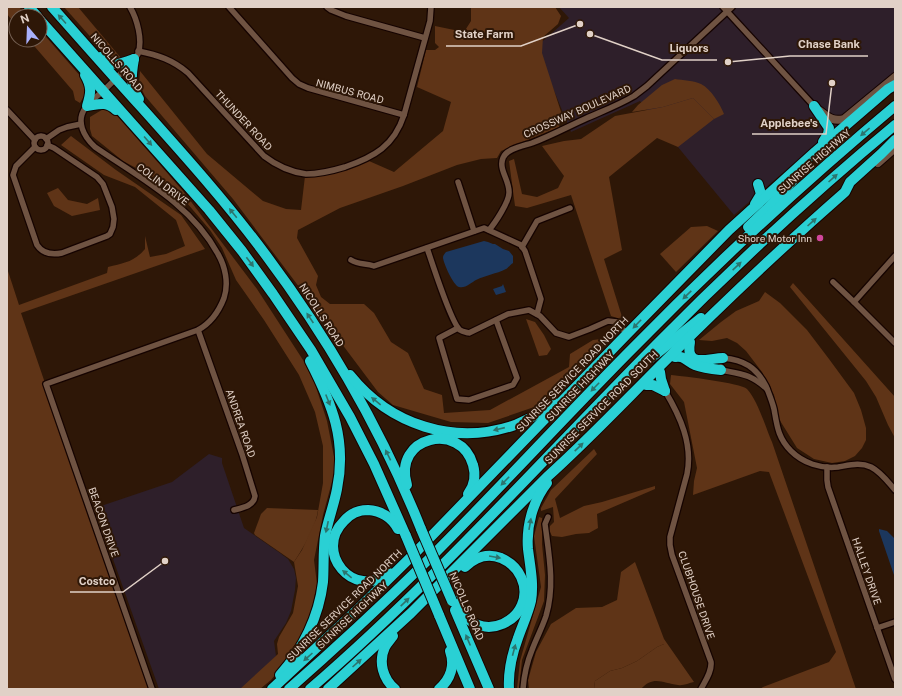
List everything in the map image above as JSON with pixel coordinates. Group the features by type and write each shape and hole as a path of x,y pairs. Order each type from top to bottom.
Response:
{"highway":[{"name":"NICOLLS ROAD","path":"52,7 200,174 250,234 285,282 352,386 376,432 416,516 440,582"},
{"path":"48,29 192,190 226,230 258,272 324,372 350,417 374,464 404,537"},
{"path":"82,40 104,60 110,63 119,64 136,55"},
{"path":"72,55 90,84 91,92 87,106 103,103 108,104 130,121"},
{"path":"136,55 131,75 132,84 149,116"},
{"name":"SUNRISE SERVICE ROAD NORTH","path":"272,689 416,556 445,522 708,251 815,152 893,86"},
{"path":"814,106 829,130 826,138 815,152"},
{"name":"SUNRISE HIGHWAY","path":"289,689 361,624 430,558 623,358 703,279 805,184 895,106"},
{"path":"703,279 725,250 769,207 810,162 846,129 866,108"},
{"path":"310,689 428,580 610,392 748,255 815,194 895,125"},
{"path":"845,192 850,182 895,140"},
{"path":"750,211 761,194 758,184 769,187 785,179"},
{"name":"SUNRISE SERVICE ROAD SOUTH","path":"328,689 411,613 440,582 609,418 626,399 734,293 845,192"},
{"path":"610,392 711,309 741,281 762,267"},
{"path":"609,418 628,403 712,320 734,293"},
{"path":"265,689 284,670 296,654 306,638 314,620 321,592 326,535 340,472 338,434 333,413 317,374 287,314"},
{"path":"325,342 355,381 375,401 401,417 436,430 472,433 493,431 504,428 533,417 570,393"},
{"path":"690,342 690,353 696,360 701,361 723,358"},
{"path":"675,357 683,357 693,365 700,367 721,370"},
{"path":"660,372 665,391"},
{"path":"646,385 653,385 665,391"},
{"path":"416,516 404,472 406,462 414,449 422,443 431,440 447,439 457,444 468,454 473,464 475,474 469,492 445,522"},
{"path":"509,689 512,657 527,614 532,593 528,543 531,516 542,491 566,460"},
{"path":"416,556 383,578 373,581 358,580 348,576 337,564 333,542 339,526 347,518 358,512 372,510 389,517 396,525 416,556 470,689"},
{"path":"487,556 496,557 512,564 520,575 523,583 524,597 519,610 510,619 497,626 487,627 477,625 472,622 462,613 454,600 440,582 462,570 471,561 478,558 487,556"},
{"name":"NICOLLS ROAD","path":"454,600 489,689"},
{"path":"395,689 384,675 382,664 383,652 387,643 411,613"},
{"path":"439,615 452,656 450,674 448,679 439,689"}],"main road":[{"path":"814,106 830,119 844,119 895,77"},
{"name":"SUNRISE SERVICE ROAD SOUTH","path":"845,192 895,148"}],"street":[{"path":"35,147 38,150 46,148 47,142 59,130 81,124 83,112 87,106 116,79 136,55 139,39 138,29 130,7"},
{"name":"NIMBUS ROAD","path":"229,7 299,84 308,88 404,115"},
{"path":"327,7 346,16 425,38"},
{"name":"THUNDER ROAD","path":"136,55 163,58 183,69 194,79 264,156 274,163 293,171 305,174 318,174 332,171 367,158 378,152 388,143 396,132 404,115 430,21 431,7"},
{"name":"CROSSWAY BOULEVARD","path":"489,230 509,195 502,165 503,157 506,153 542,139 634,96 647,86 725,9 732,7"},
{"path":"725,9 814,106"},
{"path":"7,110 35,140 35,147 16,166 13,176 37,245 43,251 54,254 62,253 110,234 114,219 112,207 101,180 54,148 44,137 40,136 35,140"},
{"name":"COLIN DRIVE","path":"46,384 164,343 205,327 214,317 225,294 226,280 223,264 215,248 197,223 160,190 95,147 85,136 81,124"},
{"path":"458,182 474,231"},
{"path":"522,247 536,221 570,208"},
{"path":"351,260 356,263 374,266 484,228 521,245 525,251 542,299 537,314"},
{"path":"426,248 456,326 461,331 469,333 508,314 529,310 540,316 556,333 569,337 608,321 617,322 627,334"},
{"path":"854,302 895,256"},
{"path":"833,282 895,343"},
{"path":"458,328 439,338 457,399 469,400 512,385 517,378 496,320"},
{"name":"ANDREA ROAD","path":"198,330 242,454 255,496 251,504 234,510"},
{"path":"767,389 756,380 738,373 721,370 723,358 740,361 746,364 755,370 762,379 767,389 773,405 781,438 794,454 813,465 838,467 854,464 866,466 876,470 895,490"},
{"path":"738,373 740,361"},
{"name":"BEACON DRIVE","path":"46,384 152,689"},
{"name":"CLUBHOUSE DRIVE","path":"665,391 680,419 688,445 688,468 670,541 672,555 711,662 711,670 701,689"},
{"name":"HALLEY DRIVE","path":"827,467 827,484 895,679"},
{"path":"523,689 528,661 550,602 551,580 545,524 548,517"},
{"path":"877,628 895,622"}],"shaded area":[{"path":"7,7 20,8 8,8 8,15"},
{"path":"64,7 78,7 121,58 111,60"},
{"path":"471,7 555,7 561,16 558,24 543,37 542,53 562,115 559,127 501,151 497,158 481,159 457,165 340,208 298,230 297,238 318,276 316,285 321,297 330,304 364,304 374,313 391,342 408,353 424,389 442,395 444,413 490,410 569,367 570,354 593,340 609,338 587,367 540,405 488,423 451,422 393,405 378,392 233,199 145,96 139,84 140,71 207,154 263,201 286,209 301,210 305,176 315,175 369,161 394,172 443,131 451,102 417,87 426,50 435,50 439,47 435,43 435,26 464,32 471,21"},
{"path":"559,7 895,7 895,76 734,215 640,101 571,132 536,47 569,18"},
{"path":"48,39 82,78 87,91 80,103 75,100 73,91 36,48 48,48"},
{"path":"675,79 695,82 705,86 715,97 724,114 714,119 693,98 663,107 632,112 662,85"},
{"path":"693,98 714,119 678,147 657,138 609,177 622,250 604,259 623,320 611,316 571,195 527,208 515,206 509,161 514,159 522,194 537,197 558,188 564,176 542,146 581,139 615,116 663,107"},
{"path":"105,108 112,110 183,191 257,289 303,360 315,384 327,421 336,467 323,515 314,560 317,584 310,618 292,654 271,680 260,689 240,689 278,654 277,644 279,637 293,613 298,586 294,562 302,550 317,517 323,483 323,446 315,412 299,375 264,320 236,280 222,248 210,230 175,189 123,161 92,136 90,129 90,117"},
{"path":"71,136 116,170 181,215 205,249 21,313 150,689 7,689 7,268 19,305 107,273 108,267 124,263 137,257 145,249 145,236 150,257 166,254 185,246 176,220 135,187 104,175 61,145"},
{"path":"58,188 68,200 87,204 98,198 100,210 72,216 54,206 47,193"},
{"path":"707,226 718,231 676,272 660,254 691,227"},
{"path":"793,283 895,397 895,438 876,397 866,381 790,287"},
{"path":"765,292 780,303 807,330 854,393 866,428 866,440 862,448 855,456 845,461 832,463 814,459 797,448 779,419 774,395 762,372 746,351 737,343 727,338 712,341 699,340 736,311 759,301"},
{"path":"526,319 535,322 544,335 551,349 547,355 539,356"},
{"path":"671,375 734,384 747,389 751,394 772,442 856,689 760,689 829,662 836,652 769,472 760,471 693,495 697,468 684,402 670,384"},
{"path":"594,449 597,454 555,499 560,518 584,506 655,486 655,489 597,514 598,528 589,533 562,537 552,536 549,530 550,526 554,522 553,507 541,511 541,508 551,490"},
{"path":"209,454 222,458 222,463 244,528 288,559 294,569 296,578 291,611 286,623 274,641 276,656 243,689 159,689 97,514 97,509 101,506 172,482"},
{"path":"267,508 318,510 312,530 294,562 254,533 261,514"},
{"path":"539,517 542,518 542,544 545,575 544,601 522,660 519,689 517,689 520,661 541,587 534,536"},
{"path":"635,562 664,639 664,644 637,661 622,668 610,671 595,681 594,689 529,689 528,680 536,652 551,624 576,608 602,607 617,600 621,572"},
{"path":"664,639 694,682 680,685 654,681 645,685 641,689 594,689 595,681 610,671 622,668 637,661 664,644"}],"water":[{"path":"484,241 495,244 509,251 513,256 513,263 507,269 480,278 466,286 459,287 449,274 443,256 446,252"},
{"path":"503,284 506,292 496,295 493,289 502,286"},
{"path":"879,529 887,531 895,539 895,578 879,531"}],"place":[{"name":"State Farm","path":"580,24"},
{"name":"Liquors","path":"590,34"},
{"name":"Chase Bank","path":"728,62"},
{"name":"Applebee's","path":"832,83"},
{"name":"Shore Motor Inn","path":"820,238"},
{"name":"Costco","path":"165,561"}]}
